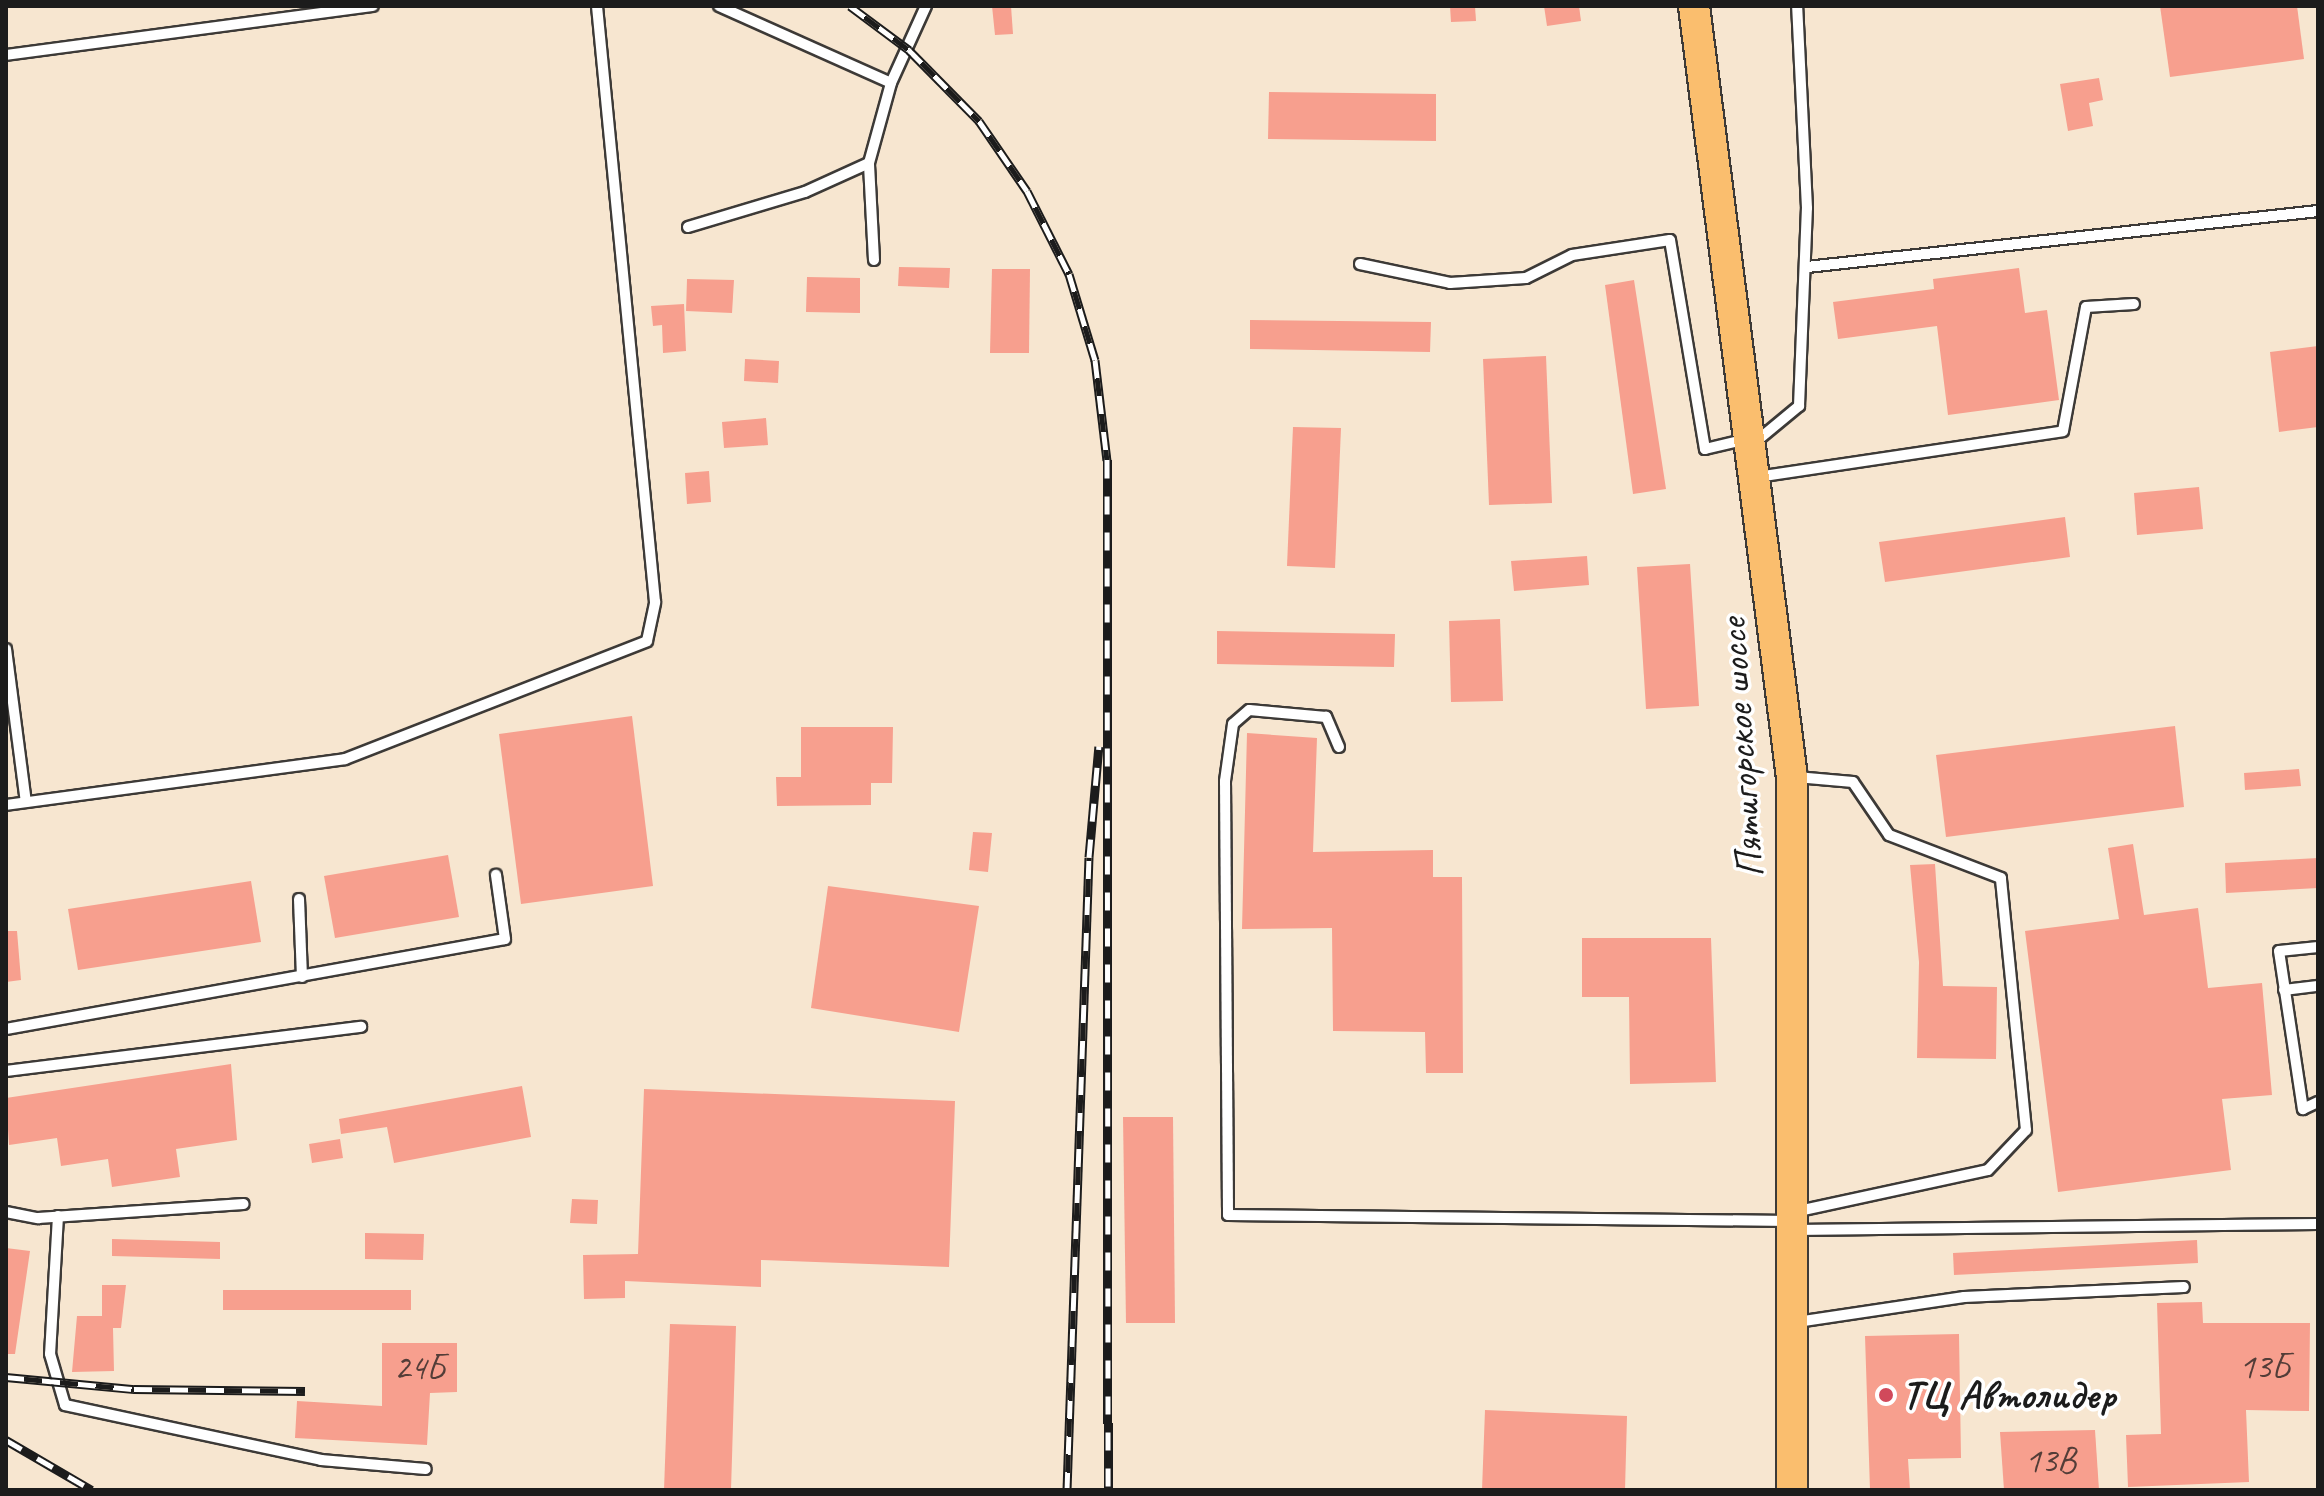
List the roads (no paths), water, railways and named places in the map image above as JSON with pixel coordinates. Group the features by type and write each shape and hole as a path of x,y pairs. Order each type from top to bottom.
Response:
{"main road":[{"name":"Пятигорское шоссе","path":"1694,6 1792,777 1792,1490"}],"lane":[{"path":"6,55 373,6"},
{"path":"6,805 345,759 647,641 655,602 597,6"},
{"path":"719,6 891,83"},
{"path":"874,260 869,163 891,83 926,6"},
{"path":"1360,264 1450,283 1526,278 1572,255 1670,240 1705,449 1750,442 1799,406 1807,267 1806,142 1797,6"},
{"path":"688,227 805,192 869,163"},
{"path":"1807,267 2318,211"},
{"path":"1755,477 2063,431 2086,307 2134,304"},
{"path":"6,649 26,802"},
{"path":"1339,747 1326,717 1249,710 1233,724 1225,781 1228,1215 2312,1224 2318,1215"},
{"path":"1792,777 1853,782 1889,835 2001,878 2026,1130 1988,1170 1793,1221"},
{"path":"6,1029 505,939 496,875"},
{"path":"299,899 302,977"},
{"path":"2318,947 2279,951 2303,1109 2318,1102"},
{"path":"2284,990 2318,986"},
{"path":"6,1071 361,1027"},
{"path":"6,1212 58,1216 244,1204"},
{"path":"58,1216 50,1354 65,1405 321,1460 426,1469"},
{"path":"1792,1323 1964,1297 2184,1287"}],"railway":[{"path":"850,6 909,50 979,121 1027,191 1069,274 1095,360 1107,460 1108,1490"},
{"path":"1067,1490 1089,857 1099,746"},
{"path":"6,1377 134,1389 305,1391"},
{"path":"6,1440 92,1490"}],"place":[{"name":"ТЦ Автолидер","path":"1886,1395"}]}
